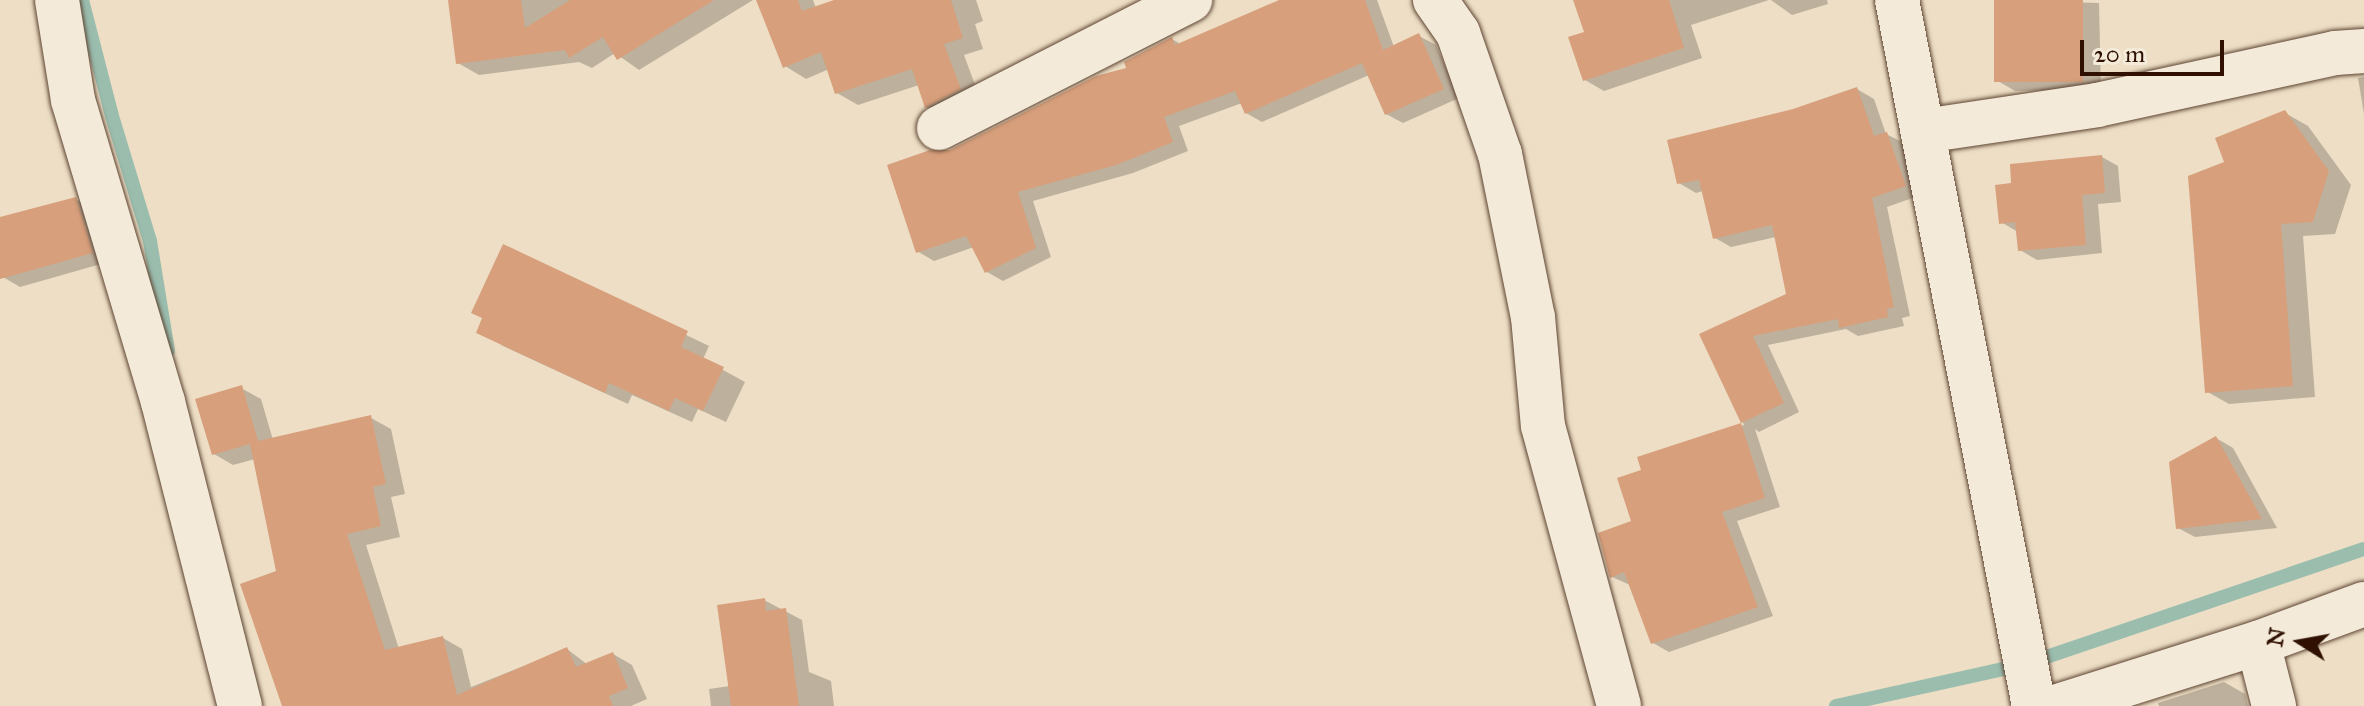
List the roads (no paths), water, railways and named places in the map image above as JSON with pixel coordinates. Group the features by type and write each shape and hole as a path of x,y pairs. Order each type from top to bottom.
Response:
{"street":[{"path":"57,0 73,100 163,402 240,706"},
{"path":"939,128 1190,0"},
{"path":"1435,0 1458,33 1500,154 1533,317 1543,426 1619,706"},
{"path":"1897,0 2034,706"},
{"path":"1924,131 2097,105 2335,53 2364,51"},
{"path":"2058,706 2258,643 2364,604"},
{"path":"2258,643 2274,706"}],"waterway":[{"path":"82,0 112,116 150,241 168,351"},
{"path":"1836,706 2026,664 2364,549"}]}
